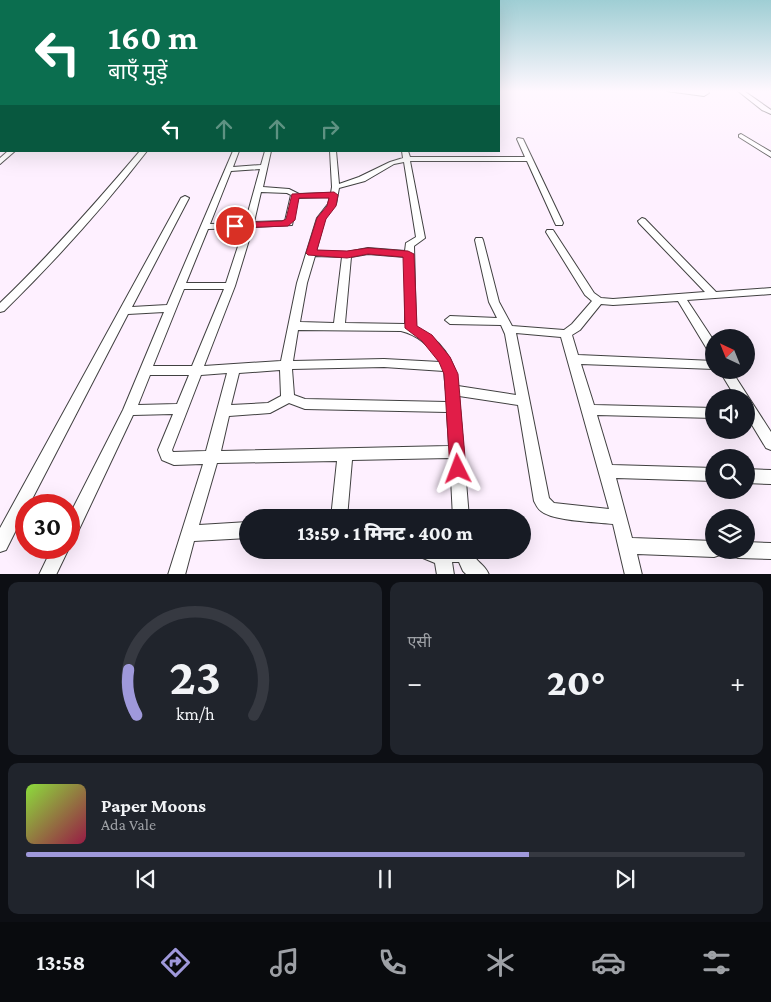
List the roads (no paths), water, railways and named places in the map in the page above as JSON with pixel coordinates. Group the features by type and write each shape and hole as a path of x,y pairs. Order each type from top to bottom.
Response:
{"street":[{"path":"741,136 771,155"},
{"path":"520,139 559,223"},
{"path":"0,162 11,152"},
{"path":"0,309 45,266 143,152"},
{"path":"80,510 129,410 236,152"},
{"path":"268,152 249,225 230,286 166,450 167,456 174,459 457,452"},
{"path":"288,398 286,390 286,365 302,283 321,218 331,206 335,191 333,152"},
{"path":"456,152 458,159"},
{"path":"487,152 494,159"},
{"path":"295,196 335,191 406,155 458,159 529,159"},
{"path":"406,155 422,238 410,244 408,254 411,328"},
{"path":"230,169 264,168"},
{"path":"258,189 289,191 295,194 295,196"},
{"path":"206,227 289,223 295,196"},
{"path":"0,544 185,198"},
{"path":"642,221 712,294"},
{"path":"550,232 590,295 598,301 605,303 771,291"},
{"path":"478,240 494,302 507,325 539,492 546,507 554,510 619,517"},
{"path":"311,253 347,255 368,251 408,254"},
{"path":"339,326 347,255"},
{"path":"181,286 230,286"},
{"path":"681,298 705,337"},
{"path":"450,320 507,325 566,334 576,327 598,301"},
{"path":"126,311 172,308"},
{"path":"293,326 411,328 427,338 449,367 453,390 460,509"},
{"path":"566,334 608,471 634,574"},
{"path":"574,359 705,364"},
{"path":"146,370 197,371 286,365 384,364 449,367"},
{"path":"176,574 212,457 234,370"},
{"path":"453,390 523,401"},
{"path":"224,411 270,408 288,398 305,404 454,407"},
{"path":"129,410 182,409"},
{"path":"588,410 705,413"},
{"path":"755,420 771,444"},
{"path":"340,509 345,454"},
{"path":"608,471 705,475"},
{"path":"755,476 771,477"},
{"path":"188,534 239,531"},
{"path":"626,546 705,549"},
{"path":"755,551 771,551"},
{"path":"47,574 55,559"},
{"path":"443,559 446,574"},
{"path":"466,559 468,564 481,574"}]}
